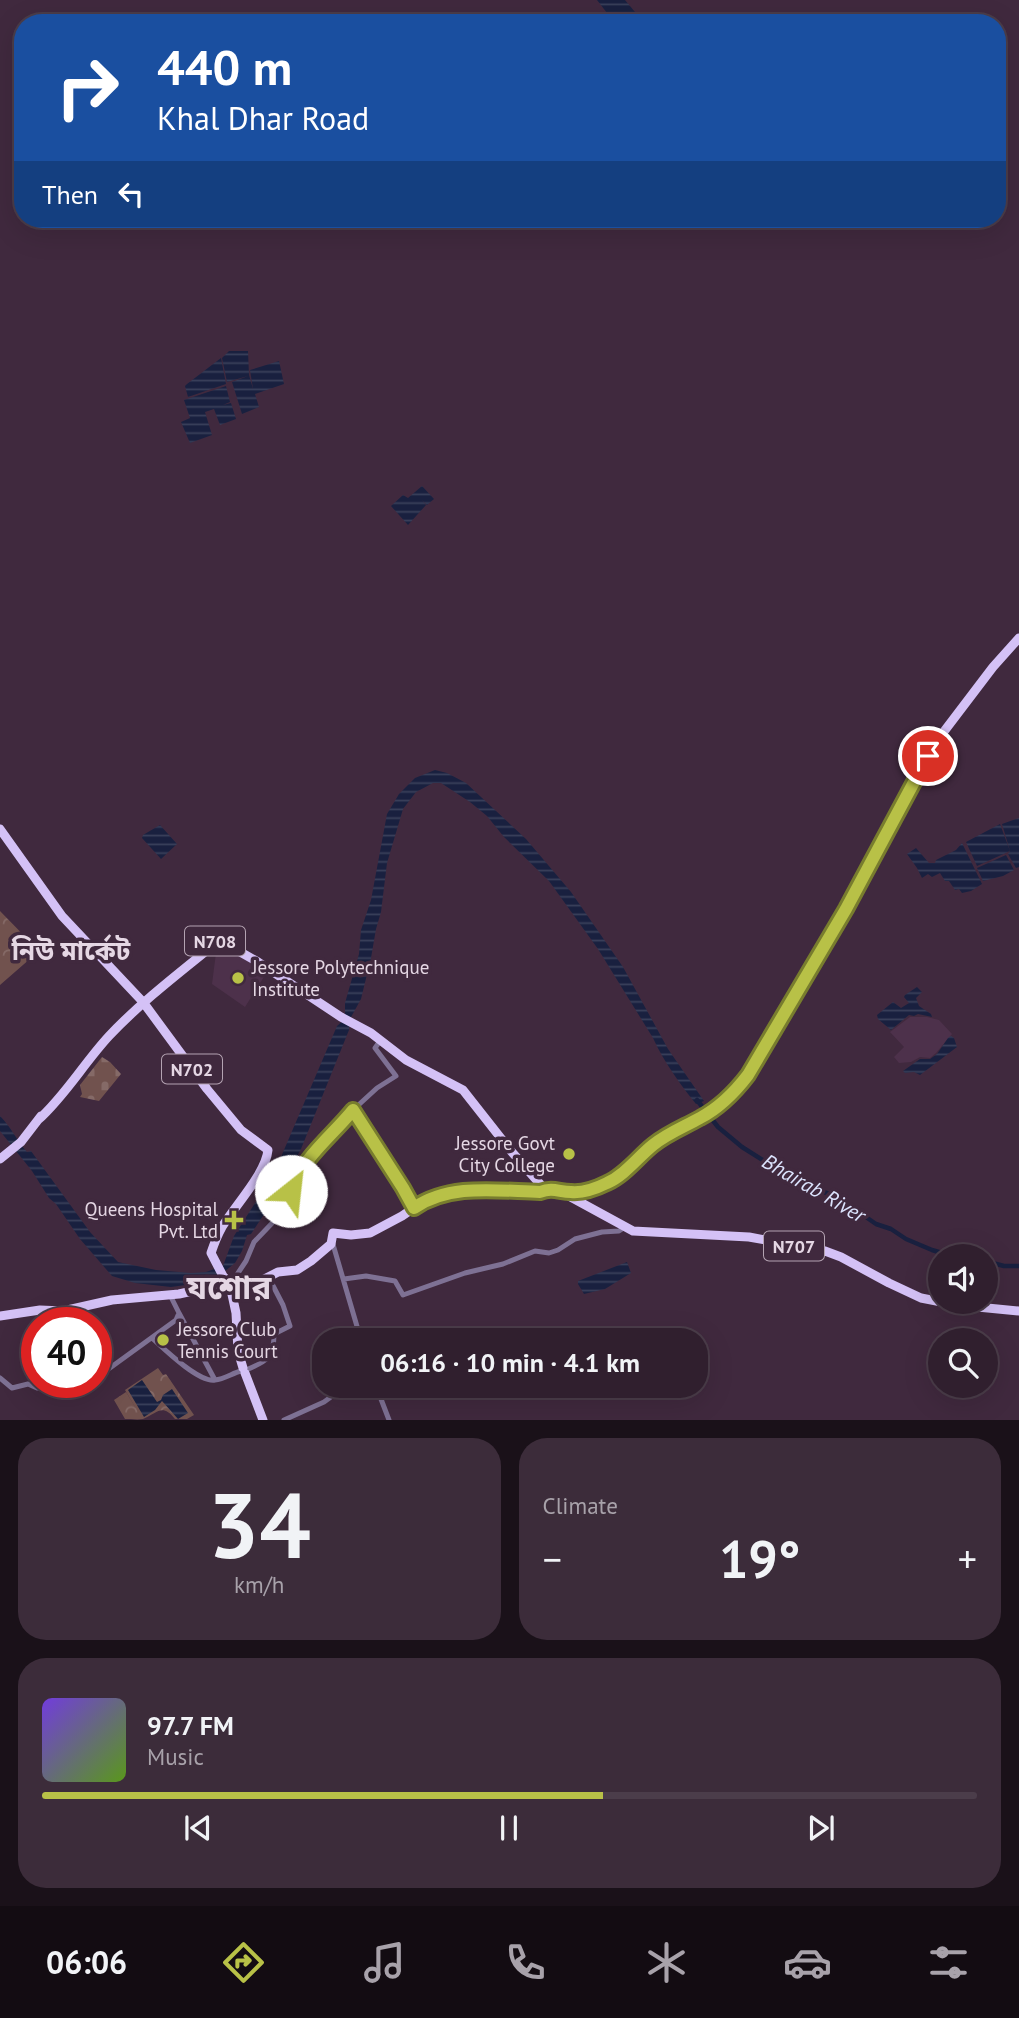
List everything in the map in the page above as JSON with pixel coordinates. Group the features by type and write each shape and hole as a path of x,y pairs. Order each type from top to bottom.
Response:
{"highway":[{"path":"567,1193 588,1190 617,1177 655,1143 706,1114 743,1082 850,902 936,742 993,667 1019,638"},
{"name":"N702","path":"0,829 62,916 142,1002 242,1130 268,1150 266,1159 223,1225 211,1253 227,1282"},
{"name":"N708","path":"0,1159 21,1142 104,1039 142,1002 221,938 381,1041 400,1057 463,1090 511,1152 548,1191"},
{"name":"N707","path":"0,1316 40,1310 63,1311 112,1300 171,1295 227,1282 234,1288 244,1290 278,1272 293,1271 305,1265 331,1244 333,1233 370,1233 439,1195 465,1190 567,1193 633,1231 749,1237 831,1252 921,1297 957,1305 1019,1310"},
{"name":"N707","path":"625,1227 733,1233 832,1250 864,1265 885,1279 928,1296"},
{"path":"227,1282 236,1313 238,1352 263,1419"},
{"name":"N707","path":"998,1307 1019,1310"}],"street":[{"path":"227,1282 246,1261 254,1242 277,1218 298,1173 323,1142 377,1088 396,1076 375,1047 381,1041"},
{"path":"353,1110 414,1208"},
{"path":"344,1279 366,1276 395,1281 403,1295 465,1273 503,1264 535,1251 550,1253 575,1239 601,1232 619,1231 625,1227"},
{"path":"332,1241 358,1328"},
{"path":"152,1338 180,1363 208,1379 215,1380 244,1370 271,1356 274,1334 290,1326 269,1278"},
{"path":"171,1295 215,1380"},
{"path":"112,1367 176,1320 179,1313"},
{"path":"0,1378 12,1388 21,1386"},
{"path":"284,1419 330,1398"},
{"path":"380,1398 388,1419"}],"shaded area":[{"name":"Jessore Polytechnique Institute","path":"217,945 227,946 267,972 245,1007 212,984"},
{"path":"910,1017 939,1020 952,1034 930,1058 920,1057 911,1062 899,1063 894,1057 904,1047 890,1032"}],"green space":[{"path":"0,911 39,951 0,985"},
{"path":"102,1057 121,1074 99,1101 80,1097 80,1085"},
{"path":"158,1368 163,1375 166,1374 194,1415 187,1419 175,1419 163,1410 143,1419 125,1419 114,1400 126,1392 140,1415 125,1390"}],"water":[{"path":"597,0 625,0 637,14 605,14"},
{"path":"229,351 248,351 249,375 253,389 250,370 279,361 284,384 255,394 259,407 242,414 232,382 248,376 227,382 222,358"},
{"path":"221,358 226,384 188,397 185,386"},
{"path":"226,386 230,402 223,405 231,403 236,419 220,425 214,409 205,412 212,435 190,443 181,422 190,418 184,400"},
{"path":"422,486 434,499 427,505 422,500 426,505 408,525 391,506 403,495 408,498"},
{"path":"435,770 466,783 526,839 571,892 623,967 668,1049 704,1101 696,1104 678,1081 598,949 549,881 504,837 487,816 441,783 433,783 416,792 403,809 387,863 381,912 361,999 350,1019 349,1030 301,1149 274,1199 251,1234 247,1235 235,1263 214,1280 171,1287 135,1283 112,1276 80,1239 0,1131 0,1116 27,1152 31,1151 90,1232 118,1262 156,1270 191,1273 206,1272 223,1266 234,1236 268,1177 275,1171 337,1026 345,1019 345,1003 359,954 361,930 371,900 387,814 399,794 415,778"},
{"path":"1019,818 1019,867 1016,868 1008,854 1010,851 1002,824"},
{"path":"1000,824 1010,851 977,866 966,842"},
{"path":"160,825 177,844 161,859 142,838"},
{"path":"962,843 982,884 962,893 959,889 955,890 949,881 945,881 940,873 932,877 928,874 922,878 907,854 916,848 929,863 935,863"},
{"path":"1006,855 1014,870 983,881 977,868"},
{"path":"917,987 922,992 916,998 919,1006 932,1017 909,1015 891,1030 878,1019 877,1015 893,1002 901,1008 909,1003 905,995"},
{"path":"951,1036 957,1047 920,1075 903,1071 920,1059 930,1059 937,1054"},
{"path":"627,1262 631,1273 605,1289 584,1294 578,1284 578,1281"},
{"path":"142,1380 157,1402 172,1389 188,1413 178,1419 162,1401 144,1417 128,1390"}],"waterway":[{"name":"Bhairab River","path":"697,1100 718,1127 742,1147 772,1166 834,1195 876,1224 928,1248"},
{"name":"Bhairab River","path":"998,1264 1019,1266"}],"place":[{"name":"Jessore Polytechnique Institute","path":"238,978"},
{"name":"Jessore Govt City College","path":"569,1154"},
{"name":"Queens Hospital Pvt. Ltd","path":"234,1220"},
{"name":"Jessore Club Tennis Court","path":"163,1340"}],"district":[{"name":"নিউ মার্কেট","path":"71,950"},
{"name":"যশোর","path":"229,1286"}],"route":[{"path":"291,1191 298,1173 353,1110 414,1208 430,1198 465,1190 540,1192 551,1189 569,1193 588,1190 617,1177 655,1143 681,1126 704,1116 731,1095 748,1075 806,980 928,756"}]}
